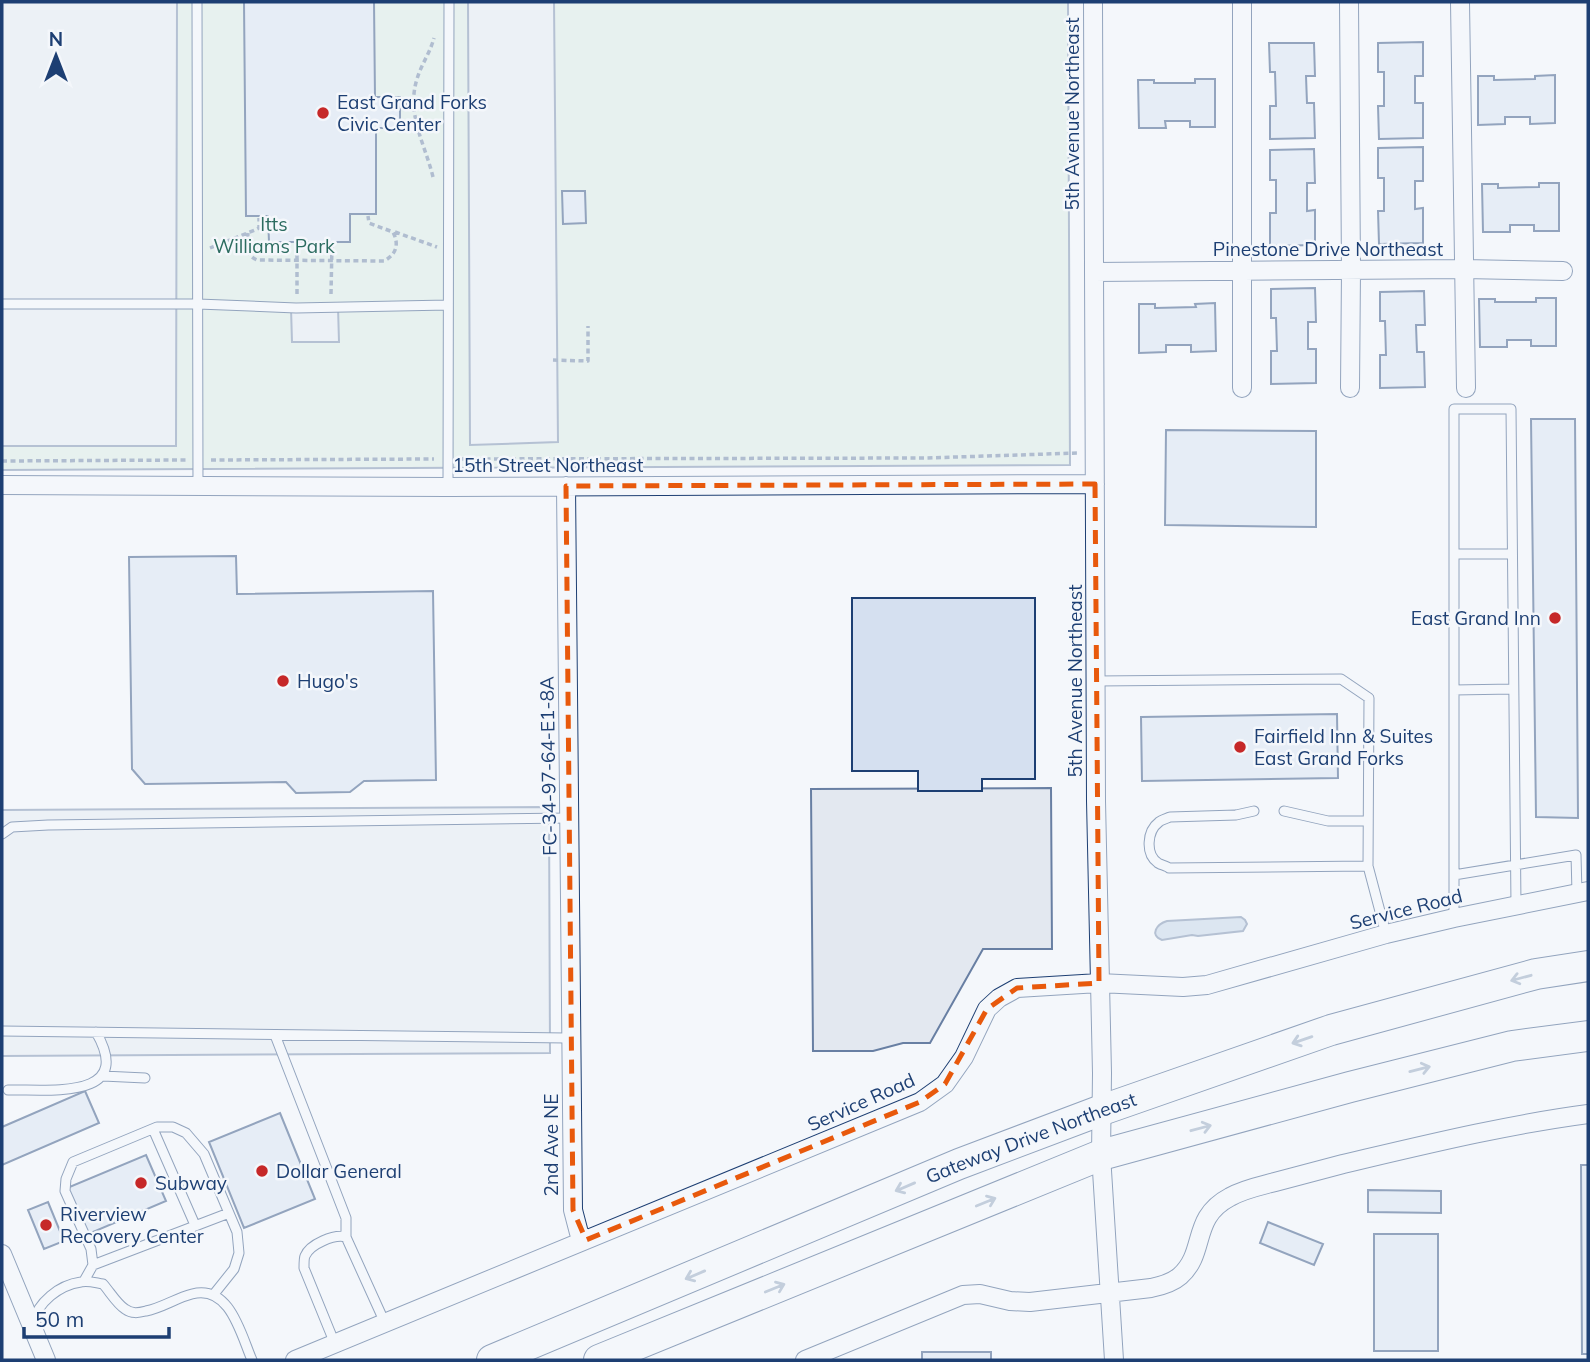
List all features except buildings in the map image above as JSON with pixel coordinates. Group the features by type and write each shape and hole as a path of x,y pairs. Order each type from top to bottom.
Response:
{"highway":[{"name":"Gateway Drive Northeast","path":"492,1360 959,1164 1102,1110 1331,1030 1536,974 1588,966"},
{"path":"599,1360 1101,1155 1512,1046 1588,1036"}],"street":[{"name":"5th Avenue Northeast","path":"1093,2 1094,453 1101,1155 1114,1360"},
{"path":"1242,2 1242,388"},
{"path":"1349,2 1352,270 1350,388"},
{"path":"1460,2 1466,388"},
{"name":"Pinestone Drive Northeast","path":"1094,272 1563,271"},
{"name":"15th Street Northeast","path":"2,485 448,487 1095,484"},
{"name":"FC-34-97-64-E1-8A","path":"566,486 572,1046"},
{"name":"Service Road","path":"295,1360 920,1102 945,1084 964,1057 987,1009 999,998 1017,988 1099,983 1182,987 1207,985 1386,934 1583,892"},
{"name":"2nd Ave NE","path":"572,1046 573,1210 579,1233 586,1240"},
{"path":"805,1360 963,1295 980,1294 1010,1301 1030,1302 1151,1288 1181,1275 1191,1262 1200,1232 1210,1212 1230,1196 1324,1169 1462,1136 1588,1114"},
{"path":"2,1254 46,1360"}],"lane":[{"path":"197,2 198,486"},
{"path":"448,487 449,2"},
{"path":"2,304 198,304 296,308 448,305"},
{"path":"1454,918 1454,409 1511,409 1516,905"},
{"path":"1454,554 1512,554"},
{"path":"1096,681 1341,679 1369,698 1368,866 1386,934"},
{"path":"1454,690 1513,689"},
{"path":"1254,811 1236,815 1170,817 1160,821 1153,828 1149,840 1150,854 1158,863 1169,868 1368,866"},
{"path":"1284,811 1328,821 1368,821"},
{"path":"2,834 12,827 48,825 570,818"},
{"path":"1454,875 1576,855 1583,892"},
{"path":"2,1031 566,1038 572,1046"},
{"path":"8,1090 78,1088 95,1083 103,1076 105,1067 105,1055 96,1032"},
{"path":"275,1035 346,1218 346,1237 385,1323"},
{"path":"103,1076 145,1078"},
{"path":"84,1281 93,1265 91,1249 65,1191 69,1168 73,1162 153,1129 173,1127 186,1133 204,1154 237,1232 239,1253 234,1269 214,1294"},
{"path":"153,1129 195,1226"},
{"path":"93,1265 229,1213"},
{"path":"334,1344 304,1268 304,1257 313,1246 338,1235 346,1237"},
{"path":"32,1325 35,1314 45,1301 69,1285 84,1281 103,1284 123,1308 135,1313 155,1309 194,1293 214,1294 234,1315 252,1360"}],"path":[{"path":"434,180 417,129 414,104 417,78 431,47 435,29"},
{"path":"402,104 414,104"},
{"path":"368,216 369,223 437,247 448,247"},
{"path":"198,252 259,228 259,218"},
{"path":"248,233 248,253 251,258 257,260 384,261 395,251 397,244 393,232"},
{"path":"296,308 297,244"},
{"path":"331,307 332,244"},
{"path":"553,360 587,361 588,326"},
{"path":"2,461 926,458 1094,453"}],"highlighted area":[{"path":"1095,484 1099,983 1017,988 987,1009 945,1084 920,1102 586,1240 573,1210 566,486"}],"green space":[{"name":"Itts Williams Park","path":"2,2 1068,2 1070,465 2,470"}],"shaded area":[{"path":"2,2 177,2 176,446 2,446"},
{"path":"468,2 554,2 558,442 470,445"},
{"path":"338,307 339,342 292,342 291,308"},
{"path":"1051,788 1052,949 983,949 930,1043 903,1043 873,1051 813,1051 811,789"},
{"path":"549,807 550,1053 2,1056 2,810"}],"water":[{"path":"1241,917 1247,924 1243,931 1162,940 1155,933 1163,922 1167,921"}],"place":[{"name":"East Grand Forks Civic Center","path":"323,113"},
{"name":"East Grand Inn","path":"1555,618"},
{"name":"Hugo's","path":"283,681"},
{"name":"Fairfield Inn & Suites East Grand Forks","path":"1240,747"},
{"name":"Dollar General","path":"262,1171"},
{"name":"Subway","path":"141,1183"},
{"name":"Riverview Recovery Center","path":"46,1225"}]}
